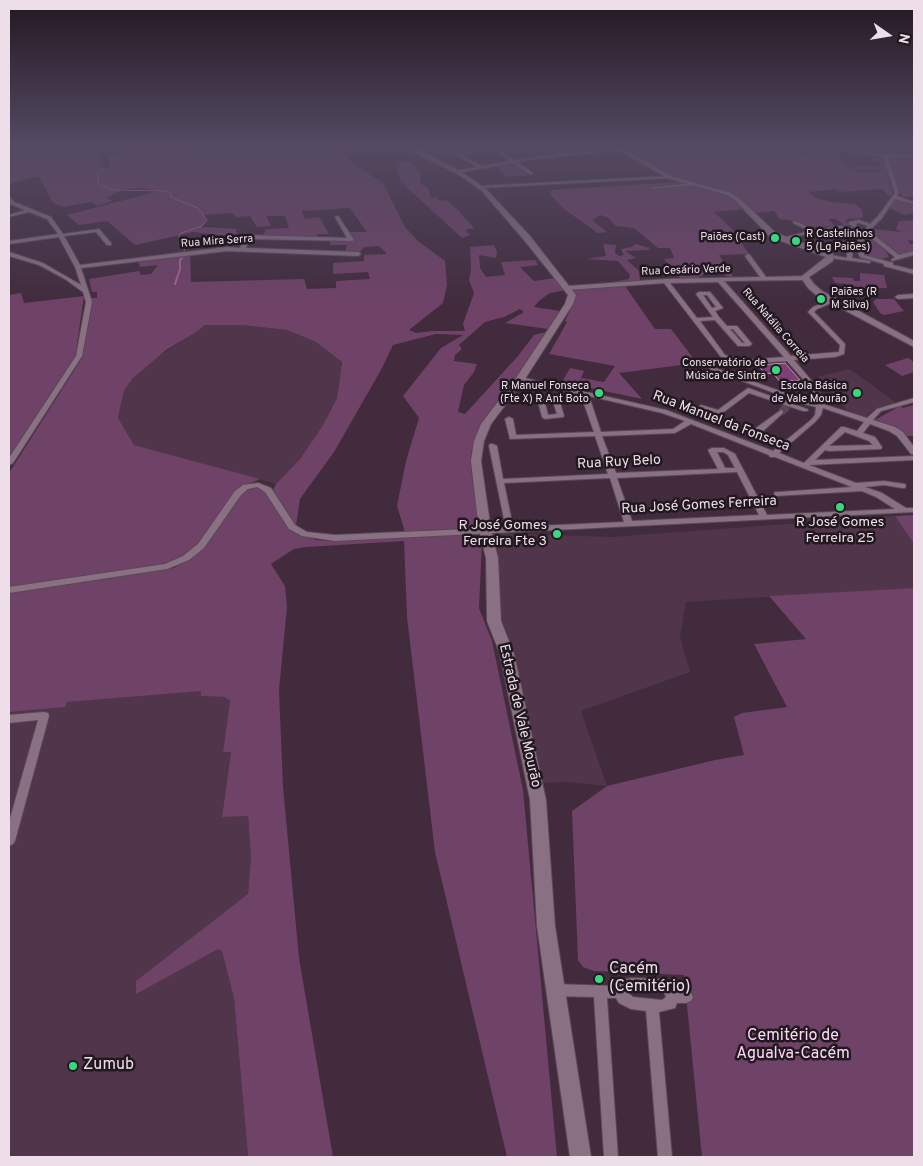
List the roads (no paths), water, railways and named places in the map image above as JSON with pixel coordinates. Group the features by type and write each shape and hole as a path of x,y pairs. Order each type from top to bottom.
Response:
{"street":[{"path":"493,199 568,288"},
{"path":"736,199 770,233 831,256 850,256 894,261 914,253"},
{"path":"861,233 880,217 892,199"},
{"path":"9,463 79,356 89,302 78,267 62,235 49,218 11,203"},
{"path":"10,216 30,210"},
{"path":"337,217 351,240"},
{"path":"795,222 814,231"},
{"path":"871,226 859,222 851,222 894,261 914,272"},
{"path":"784,239 814,231 845,227 861,233"},
{"path":"845,227 850,242 850,256"},
{"path":"9,243 98,230 109,244"},
{"path":"861,233 862,256 894,261"},
{"path":"243,248 247,237 351,240"},
{"path":"850,242 857,246 850,256"},
{"name":"Rua Mira Serra","path":"78,267 210,250 243,248 358,254"},
{"path":"9,254 51,269 86,291"},
{"path":"748,256 764,279"},
{"path":"831,256 805,278 815,291 914,344"},
{"name":"Rua Cesário Verde","path":"568,288 666,281 805,278"},
{"name":"Rua Natália Correia","path":"720,280 813,386 818,395 820,406"},
{"path":"666,281 723,356 728,359 747,362 842,353 843,348 841,344 812,312 815,308 833,301"},
{"name":"Estrada de Vale Mourão","path":"568,288 572,295 569,304 520,379 486,424 477,450 477,474 485,530 492,558 494,621 507,654 538,800 546,926 554,990 581,1157"},
{"path":"898,297 914,296"},
{"path":"711,310 726,328"},
{"path":"696,320 718,318"},
{"path":"702,365 781,394 898,432 914,452"},
{"name":"Rua Manuel da Fonseca","path":"520,379 584,396 664,411 891,500 910,511"},
{"path":"701,406 719,413 748,390 789,406 805,410"},
{"path":"775,399 781,394"},
{"path":"556,400 584,396 628,523"},
{"path":"859,434 879,410 914,400"},
{"path":"773,455 813,421 818,415 820,406"},
{"path":"759,430 781,412"},
{"path":"509,419 513,438 675,431 690,421"},
{"path":"826,446 829,449 878,447 872,439 844,429 826,446 808,463 914,458"},
{"path":"493,446 507,517"},
{"path":"722,470 712,450 724,450 731,454 764,517"},
{"name":"Rua Ruy Belo","path":"500,481 739,470"},
{"path":"853,485 884,483 902,486"},
{"name":"Rua José Gomes Ferreira","path":"9,590 167,566 186,558 201,546 238,493 246,487 258,485 268,490 292,527 305,534 318,537 910,511"},
{"path":"778,494 863,489"},
{"path":"9,719 44,716 9,841"},
{"path":"630,984 658,985 668,987 680,996 662,1006 631,1003 624,999 619,992 622,986 630,984"},
{"path":"554,990 619,992"},
{"path":"600,992 611,1157"},
{"path":"652,1005 665,1157"}],"waterway":[{"path":"176,199 198,208 207,220 202,226 181,233 179,236 185,252"},
{"path":"181,259 186,255"},
{"path":"175,284 181,259"}],"tunnel":[{"path":"781,412 787,407"}],"place":[{"name":"Paiões (Cast)","path":"775,238"},
{"name":"R Castelinhos 5 (Lg Paiões)","path":"796,241"},
{"name":"Paiões (R M Silva)","path":"821,299"},
{"name":"Conservatório de Música de Sintra","path":"776,370"},
{"name":"R Manuel Fonseca (Fte X) R Ant Boto","path":"599,393"},
{"name":"Escola Básica de Vale Mourão","path":"857,393"},
{"name":"R José Gomes Ferreira 25","path":"840,507"},
{"name":"R José Gomes Ferreira Fte 3","path":"557,534"},
{"name":"Cacém (Cemitério)","path":"599,979"},
{"name":"Zumub","path":"73,1066"}],"park label":[{"name":"Cemitério de Agualva-Cacém","path":"793,1046"}]}
